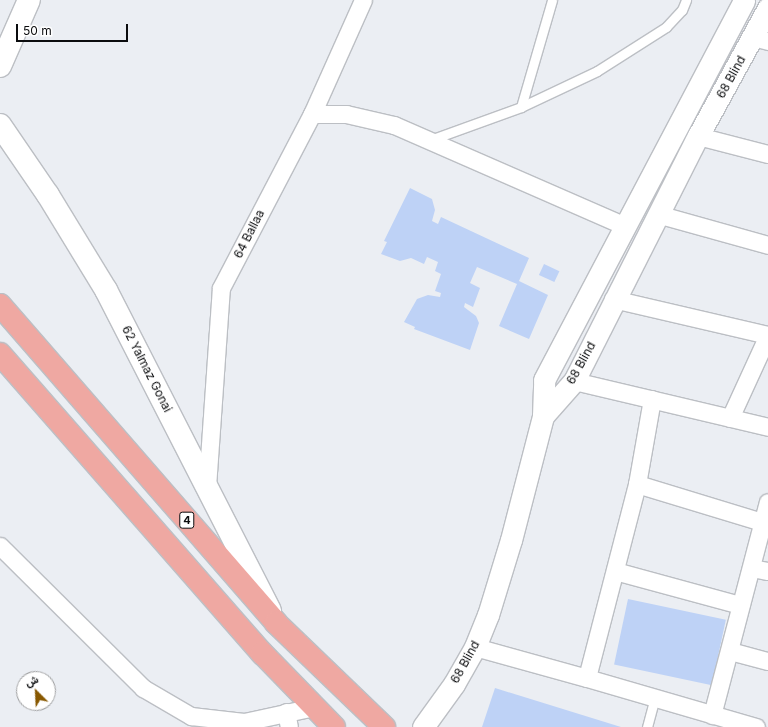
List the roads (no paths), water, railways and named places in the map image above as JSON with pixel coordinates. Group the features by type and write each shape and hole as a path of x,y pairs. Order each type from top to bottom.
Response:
{"highway":[{"name":"4","path":"0,305 276,623 384,727"},
{"path":"0,354 262,653 334,727"}],"main road":[{"path":"0,66 29,0"},
{"name":"62 Yalmaz Gonai","path":"0,125 48,195 98,278 276,623"}],"street":[{"name":"64 Ballaa","path":"207,487 221,288 312,114 363,0"},
{"path":"543,416 544,380 623,226 744,0"},
{"name":"68 Blind","path":"423,727 454,684 475,648 511,540 543,416 574,380 613,299 698,136 760,39 768,8"},
{"path":"312,114 346,114 369,118 394,125 623,226"},
{"path":"698,136 768,154"},
{"path":"657,214 768,245"},
{"path":"613,299 768,335 730,418"},
{"path":"574,380 768,427"},
{"path":"587,678 638,484 652,400"},
{"path":"638,484 762,522"},
{"path":"712,715 730,651 740,605 760,570 762,522 768,502"},
{"path":"0,546 143,688 191,716 244,724 288,720 314,707"},
{"path":"615,571 740,605"},
{"path":"475,648 587,678 756,727"},
{"path":"730,651 768,661"}],"lane":[{"path":"521,107 552,0"},
{"path":"429,140 521,107 597,71 666,27 682,10 686,0"},
{"path":"647,727 655,698"}]}
